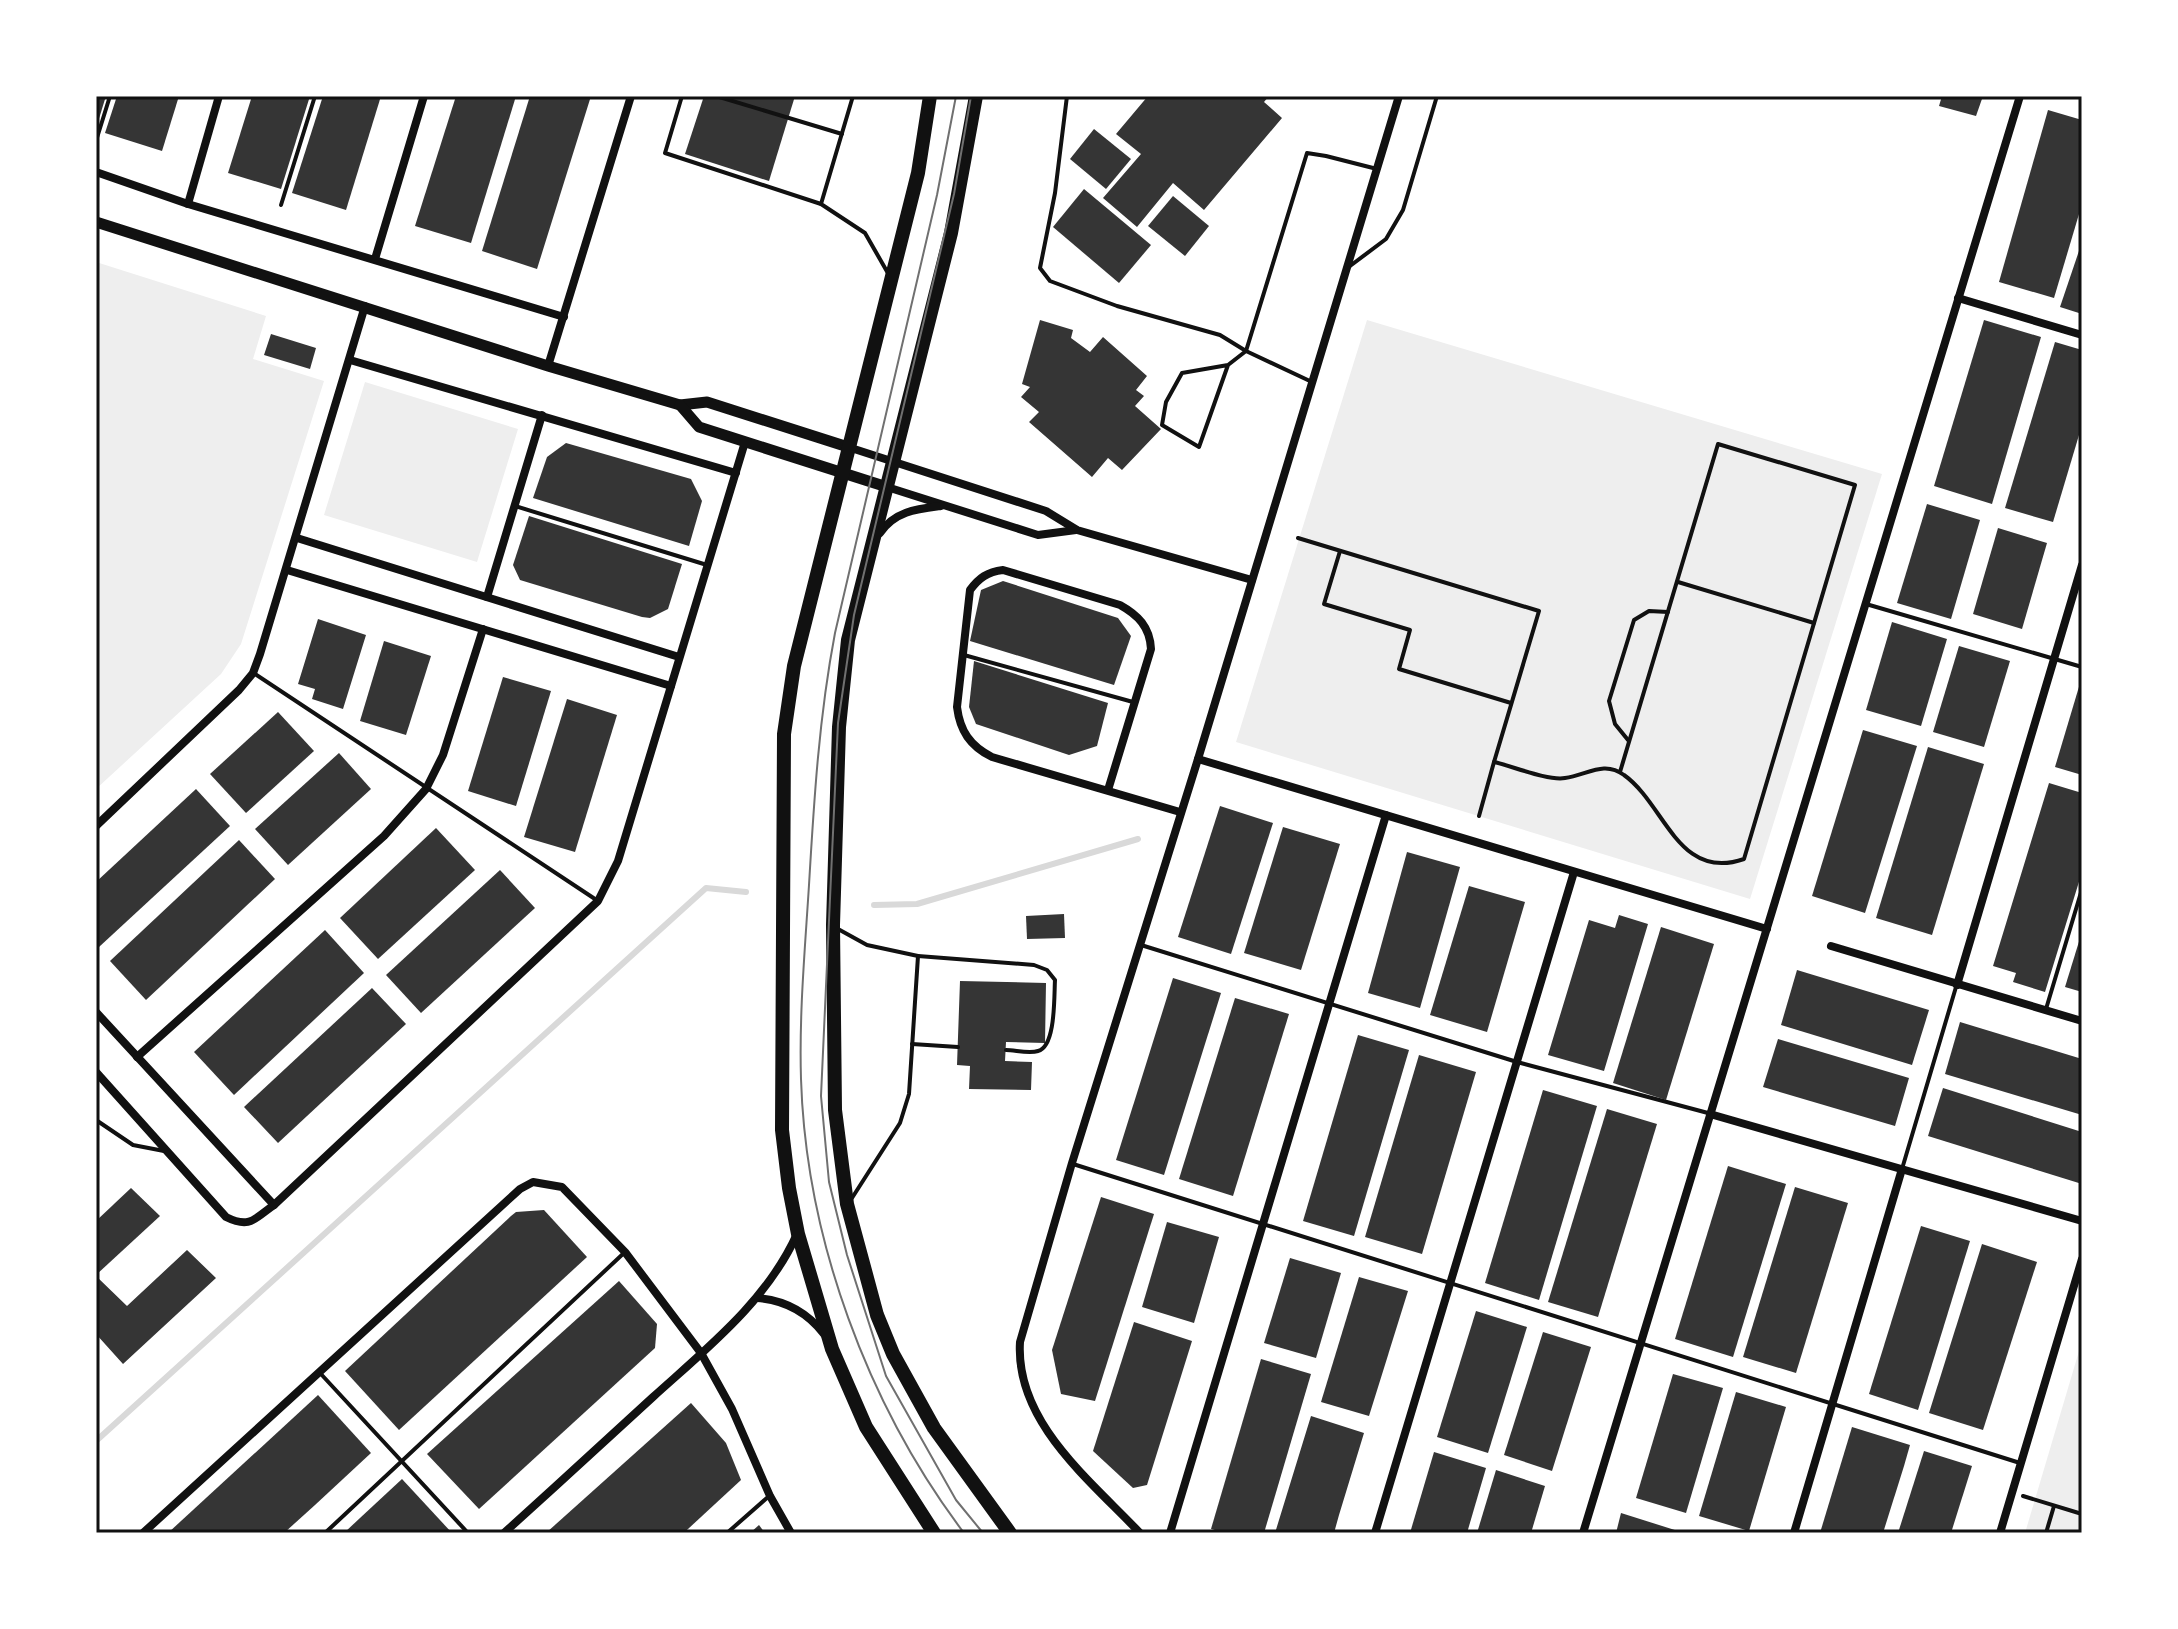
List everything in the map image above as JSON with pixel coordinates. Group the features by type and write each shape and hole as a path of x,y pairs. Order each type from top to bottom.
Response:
{"main road":[{"path":"930,96 918,173 794,666 784,734 782,1130 798,1234 832,1349 866,1427 934,1533"},
{"path":"976,96 951,233 848,640 839,727 833,925 835,1110 847,1204 877,1315 893,1354 934,1428 1010,1533"}],"street":[{"path":"188,204 219,96"},
{"path":"375,259 424,96"},
{"path":"548,366 631,96"},
{"path":"1140,1533 1047,1431 1022,1378 1020,1342 1399,96"},
{"path":"1583,1533 2020,96"},
{"path":"96,172 188,204 564,317"},
{"path":"96,222 680,405 707,402 1046,511 1077,530 1252,580"},
{"path":"1958,298 2082,335"},
{"path":"96,826 239,690 253,673 297,538 365,306"},
{"path":"350,360 736,473"},
{"path":"680,405 699,427 1038,535 1077,530"},
{"path":"487,597 542,415"},
{"path":"96,1072 226,1217 240,1224 249,1223 274,1205 598,901 618,861 745,442"},
{"path":"873,543 884,527 909,510 946,506"},
{"path":"297,538 679,657"},
{"path":"1957,985 2082,565"},
{"path":"287,570 671,686"},
{"path":"1108,790 1151,649 1151,638 1134,613 1120,605 1003,570 990,572 970,590 957,707 966,737 979,751 992,757 1180,812"},
{"path":"137,1057 384,836 426,789 443,755 483,629"},
{"path":"1198,759 1767,929"},
{"path":"1170,1533 1386,815"},
{"path":"1375,1533 1574,872"},
{"path":"1831,946 2082,1021"},
{"path":"96,1012 274,1205"},
{"path":"1710,1114 2082,1221"},
{"path":"1794,1533 1902,1169"},
{"path":"143,1533 520,1189 533,1182 562,1187 625,1252 701,1353 732,1409 770,1496 791,1533"},
{"path":"504,1533 757,1298 787,1258 798,1234"},
{"path":"2000,1533 2082,1259"},
{"path":"757,1298 795,1307 816,1325 832,1349"}],"lane":[{"path":"96,141 110,96"},
{"path":"281,205 315,96"},
{"path":"682,96 665,153 821,204 865,233 892,281"},
{"path":"716,96 842,134"},
{"path":"821,204 853,96"},
{"path":"1067,96 1055,193 1040,268 1044,275 1050,281 1117,306 1220,335 1246,351 1312,382"},
{"path":"1346,269 1386,239 1403,210 1437,96"},
{"path":"1228,365 1199,447 1162,425 1166,402 1182,373 1228,365 1246,351 1307,153 1377,169"},
{"path":"515,506 707,565"},
{"path":"1866,604 2082,667"},
{"path":"962,654 1135,702"},
{"path":"253,673 598,901"},
{"path":"2045,1010 2082,889"},
{"path":"833,925 844,935 867,945 918,956 1034,965 1047,970 1055,980 1047,1046 1038,1051 1006,1050"},
{"path":"1140,945 1517,1062 1710,1114"},
{"path":"847,1204 900,1123 909,1094 918,956"},
{"path":"1902,1169 1957,985"},
{"path":"912,1044 958,1047"},
{"path":"96,1120 133,1145 167,1151"},
{"path":"96,1130 100,1125"},
{"path":"1072,1163 2020,1463"},
{"path":"325,1533 625,1252"},
{"path":"320,1373 468,1533"},
{"path":"727,1533 770,1496"}],"path":[{"path":"1494,762 1562,779 1598,768 1614,768 1648,800 1679,844 1694,856 1730,864 1744,859 1855,485 1718,444 1620,772"},
{"path":"1298,538 1539,611 1479,816"},
{"path":"1340,551 1324,604 1410,630 1399,669 1511,703"},
{"path":"1677,582 1814,623"},
{"path":"1629,741 1615,724 1609,701 1634,620 1649,611 1668,612"},
{"path":"2012,1493 2082,1514"},
{"path":"2046,1533 2054,1506"}],"shaded area":[{"path":"96,262 266,316 253,359 324,381 241,644 221,674 96,789"},
{"path":"1367,320 1882,474 1750,899 1236,742"},
{"path":"365,382 518,429 477,562 324,515"},
{"path":"2082,1341 2082,1533 2025,1533"}],"building":[{"path":"96,96 106,96 97,125 96,125"},
{"path":"117,96 179,96 162,151 105,133"},
{"path":"252,96 310,96 281,189 228,173"},
{"path":"323,96 381,96 346,210 292,193"},
{"path":"456,96 516,96 471,243 415,226"},
{"path":"530,96 591,96 537,269 482,251"},
{"path":"704,96 795,96 769,181 685,154"},
{"path":"1148,96 1269,96 1264,102 1282,118 1204,210 1173,183 1137,227 1103,198 1141,154 1116,134"},
{"path":"1942,96 1983,96 1976,116 1939,106"},
{"path":"2048,110 2082,120 2082,204 2054,298 1999,282"},
{"path":"1094,129 1131,159 1106,189 1070,159"},
{"path":"1084,189 1151,245 1119,283 1053,227"},
{"path":"1173,196 1209,226 1185,256 1148,226"},
{"path":"2082,242 2082,314 2060,307"},
{"path":"1040,320 1073,330 1071,338 1090,352 1103,337 1147,376 1136,390 1144,396 1135,406 1161,429 1122,470 1108,458 1092,477 1029,422 1039,412 1021,397 1030,387 1022,384"},
{"path":"1984,320 2041,337 1992,504 1934,486"},
{"path":"271,334 316,348 310,369 264,355"},
{"path":"2055,342 2082,350 2082,425 2053,522 2005,508"},
{"path":"566,443 691,479 702,501 689,546 533,498 547,457"},
{"path":"1927,504 1980,520 1951,619 1897,603"},
{"path":"529,516 682,564 668,609 650,618 642,617 520,580 513,565"},
{"path":"1998,528 2047,543 2022,629 1973,614"},
{"path":"1003,581 1118,618 1131,636 1114,685 970,641 981,590"},
{"path":"318,619 366,635 343,709 312,699 315,689 298,684"},
{"path":"1892,622 1947,639 1921,726 1866,710"},
{"path":"384,641 431,656 406,735 360,721"},
{"path":"1959,646 2010,661 1984,747 1933,732"},
{"path":"974,661 1108,703 1097,746 1069,755 976,724 969,707"},
{"path":"503,677 551,691 516,806 468,791"},
{"path":"2082,681 2082,775 2055,767"},
{"path":"567,699 617,715 575,852 524,837"},
{"path":"278,712 314,751 246,813 210,774"},
{"path":"1863,730 1917,746 1865,913 1812,896"},
{"path":"1928,747 1984,764 1932,935 1876,918"},
{"path":"339,753 371,789 288,865 255,829"},
{"path":"2049,783 2082,793 2082,872 2045,992 2013,982 2016,973 1993,966"},
{"path":"196,789 230,826 99,947 96,943 96,882"},
{"path":"1220,806 1273,823 1231,954 1178,937"},
{"path":"1283,827 1340,844 1301,970 1244,953"},
{"path":"436,828 475,870 378,959 340,918"},
{"path":"239,840 275,879 146,1000 110,961"},
{"path":"1407,852 1460,867 1420,1008 1368,993"},
{"path":"500,870 535,908 421,1013 386,975"},
{"path":"1469,886 1525,902 1487,1032 1430,1015"},
{"path":"1064,914 1065,938 1027,939 1026,916"},
{"path":"1619,915 1648,924 1604,1071 1548,1055 1589,920 1615,928"},
{"path":"1661,927 1714,944 1666,1100 1613,1083"},
{"path":"325,930 364,973 234,1095 194,1052"},
{"path":"2082,935 2082,992 2065,987"},
{"path":"1797,970 1929,1010 1912,1065 1781,1025"},
{"path":"1173,978 1221,993 1164,1175 1116,1160"},
{"path":"960,981 1046,983 1045,1043 1006,1042 1005,1061 1032,1062 1031,1090 969,1089 970,1066 957,1065"},
{"path":"372,988 406,1024 278,1143 244,1107"},
{"path":"1235,998 1289,1014 1233,1196 1179,1179"},
{"path":"1960,1022 2082,1059 2082,1115 1945,1074"},
{"path":"1358,1035 1409,1050 1354,1236 1303,1221"},
{"path":"1778,1039 1909,1078 1895,1126 1763,1087"},
{"path":"1419,1055 1476,1072 1422,1254 1365,1237"},
{"path":"1943,1088 2082,1132 2082,1184 1928,1136"},
{"path":"1543,1090 1597,1106 1539,1300 1485,1283"},
{"path":"1607,1109 1657,1124 1598,1317 1548,1302"},
{"path":"1728,1166 1786,1184 1733,1357 1675,1339"},
{"path":"1795,1187 1848,1203 1796,1373 1743,1357"},
{"path":"131,1188 160,1216 96,1275 96,1221"},
{"path":"1101,1197 1154,1214 1095,1401 1061,1394 1052,1350"},
{"path":"544,1210 587,1257 399,1430 345,1371 511,1216 516,1212"},
{"path":"1167,1222 1219,1237 1194,1323 1142,1307"},
{"path":"1921,1226 1970,1241 1918,1410 1869,1394"},
{"path":"1982,1244 2037,1262 1983,1430 1929,1413"},
{"path":"187,1250 216,1278 123,1364 96,1334 96,1276 127,1306"},
{"path":"1290,1258 1341,1273 1316,1358 1264,1343"},
{"path":"1359,1277 1408,1291 1369,1416 1321,1402"},
{"path":"619,1281 657,1324 655,1348 479,1509 427,1454"},
{"path":"1476,1311 1527,1327 1488,1453 1437,1437"},
{"path":"1134,1322 1192,1341 1147,1485 1133,1488 1093,1451"},
{"path":"1543,1332 1591,1347 1552,1471 1504,1455"},
{"path":"1261,1359 1311,1374 1264,1533 1226,1533 1211,1529"},
{"path":"1673,1374 1723,1388 1686,1513 1636,1498"},
{"path":"1736,1392 1786,1407 1749,1531 1699,1516"},
{"path":"318,1395 371,1453 315,1505 284,1533 168,1533"},
{"path":"691,1403 726,1443 741,1480 688,1529 683,1533 546,1533"},
{"path":"1311,1416 1364,1433 1334,1533 1275,1533"},
{"path":"1852,1427 1910,1445 1904,1466 1883,1533 1820,1533"},
{"path":"1924,1451 1972,1466 1951,1533 1898,1533"},
{"path":"1434,1452 1486,1468 1467,1533 1410,1533"},
{"path":"1496,1470 1545,1486 1531,1533 1477,1533"},
{"path":"402,1479 452,1533 344,1533 360,1518"},
{"path":"1621,1513 1678,1531 1678,1533 1616,1533"},
{"path":"759,1525 765,1533 750,1533"}],"waterway":[{"path":"874,905 917,904 1138,839"},
{"path":"96,1441 706,888 746,892"}],"tram line":[{"path":"956,96 937,195 829,664 815,790 803,982 801,1079 815,1200 829,1259 848,1318 899,1431 964,1533"},
{"path":"971,96 954,194 854,615 838,723 821,1096 829,1182 847,1255 886,1376 956,1500 983,1533"}]}
